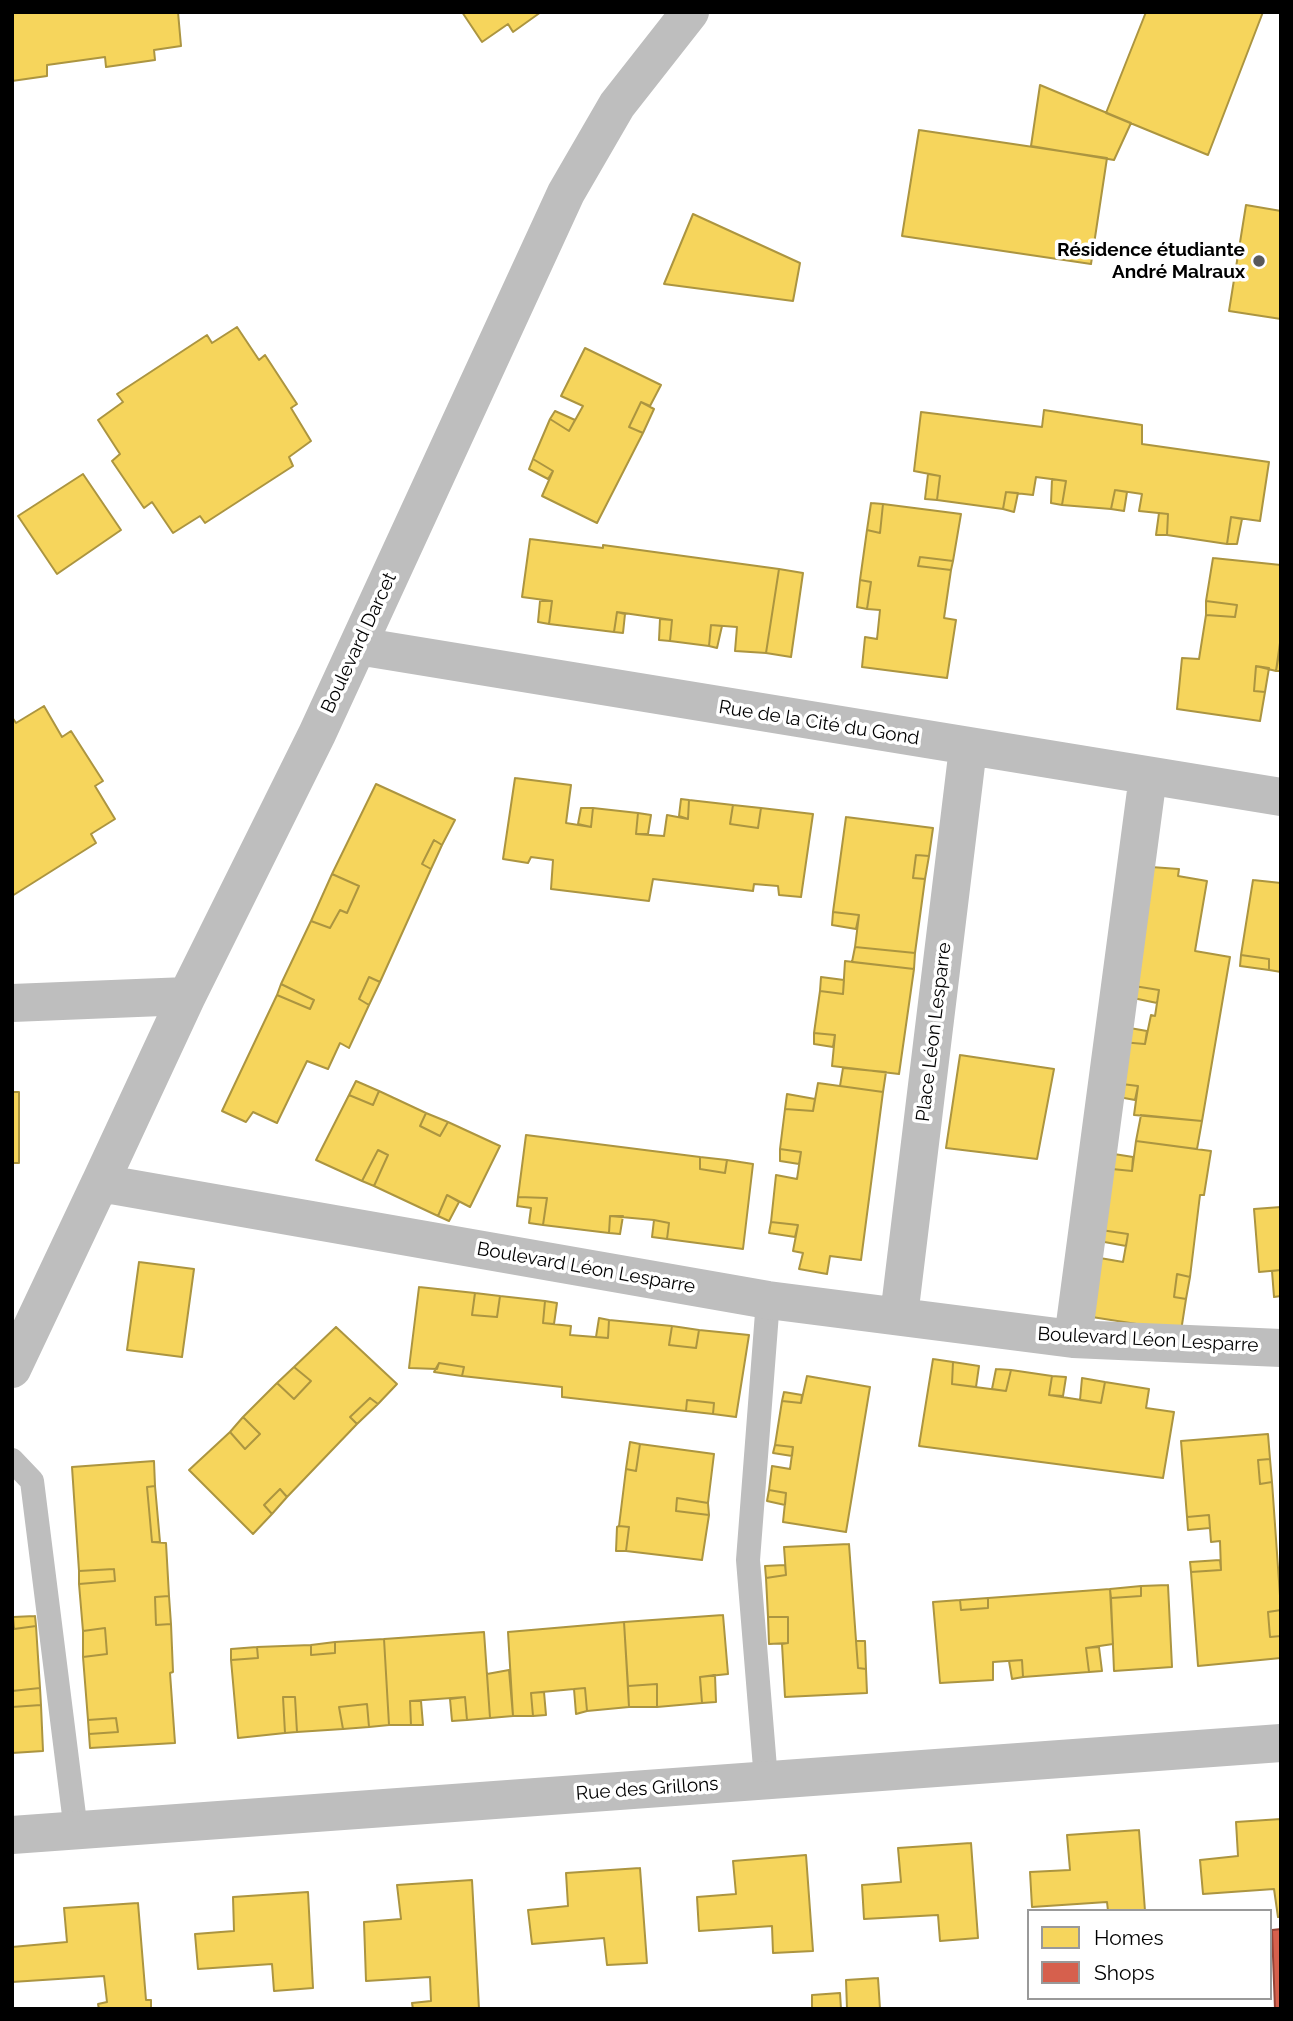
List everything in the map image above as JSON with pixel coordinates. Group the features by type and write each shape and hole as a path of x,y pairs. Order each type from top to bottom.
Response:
{"street":[{"name":"Boulevard Darcet","path":"100,1183 187,996 317,734 566,193 617,105 690,12"},
{"name":"Rue de la Cité du Gond","path":"358,646 968,748 1281,797"},
{"name":"Place Léon Lesparre","path":"899,1316 968,748"},
{"path":"1073,1339 1148,776"},
{"path":"12,1003 187,996"},
{"path":"12,1369 100,1183"},
{"name":"Boulevard Léon Lesparre","path":"100,1183 768,1300 1073,1339 1281,1348"},
{"name":"Rue des Grillons","path":"12,1835 1281,1742"}],"lane":[{"path":"766,1780 748,1560 768,1300"},
{"path":"12,1460 32,1481 76,1831"}],"building: Homes":[{"path":"12,12 178,12 181,46 154,50 155,60 106,67 105,57 47,65 47,76 12,81"},
{"path":"462,12 541,12 513,32 508,24 482,42"},
{"path":"1146,12 1263,12 1208,155 1106,113"},
{"path":"1040,85 1131,123 1114,160 1031,146"},
{"path":"919,130 1107,158 1091,264 902,236"},
{"name":"Résidence étudiante André Malraux","path":"1246,205 1281,211 1281,319 1229,311"},
{"path":"693,214 800,263 793,301 664,284"},
{"path":"237,327 259,360 265,355 297,404 291,408 311,441 289,457 293,466 205,523 200,516 173,533 152,502 144,508 112,461 120,454 98,420 123,402 117,394 207,335 212,343"},
{"path":"585,348 661,385 650,406 641,402 629,427 643,433 597,523 542,496 553,471 533,459 550,419 569,431 583,406 561,396"},
{"path":"641,402 654,409 643,433 629,427"},
{"path":"1044,410 1142,425 1142,444 1269,462 1260,521 1231,517 1227,544 1167,535 1168,514 1139,511 1142,494 1115,490 1111,509 1062,505 1066,481 1036,477 1033,495 1006,492 1003,509 937,500 940,476 914,471 921,412 1042,427"},
{"path":"555,411 575,420 569,431 550,419"},
{"path":"533,459 553,471 548,479 529,469"},
{"path":"83,474 121,530 57,574 18,516"},
{"path":"928,474 940,476 937,500 925,499"},
{"path":"1052,479 1066,481 1062,505 1051,503"},
{"path":"1115,490 1127,492 1124,511 1111,509"},
{"path":"1006,492 1018,493 1014,512 1003,509"},
{"path":"871,503 883,504 880,533 867,530"},
{"path":"883,504 961,514 953,561 920,557 918,566 951,570 944,618 956,620 947,678 862,667 865,637 877,639 880,610 867,609 871,582 860,580 867,530 880,533"},
{"path":"1159,513 1168,514 1167,535 1156,535"},
{"path":"1231,517 1242,519 1237,544 1227,544"},
{"path":"530,539 603,548 603,545 779,569 766,653 735,651 737,627 711,625 709,646 670,641 672,620 617,612 614,632 549,624 552,601 522,597"},
{"path":"920,557 953,561 951,570 918,566"},
{"path":"1213,558 1281,565 1281,643 1276,671 1256,666 1254,691 1265,692 1260,721 1177,709 1182,658 1199,659 1206,615 1235,617 1237,605 1206,601"},
{"path":"779,569 803,573 791,657 766,653"},
{"path":"860,580 871,582 867,609 857,607"},
{"path":"540,601 552,601 549,624 538,622"},
{"path":"1206,601 1237,605 1235,617 1206,615"},
{"path":"617,612 625,614 623,633 614,632"},
{"path":"660,619 672,620 670,641 659,640"},
{"path":"711,625 722,626 717,648 709,646"},
{"path":"1280,643 1281,671 1276,671"},
{"path":"1256,666 1269,668 1265,692 1254,691"},
{"path":"44,706 62,737 71,731 103,781 95,786 115,819 91,834 96,843 12,896 12,717 16,723"},
{"path":"515,778 571,785 566,823 591,827 593,808 638,813 636,834 664,836 667,815 688,819 689,800 733,805 730,824 758,828 761,808 813,814 801,897 779,895 778,886 754,884 753,891 653,879 649,901 551,889 553,860 531,857 528,863 503,859"},
{"path":"376,784 455,820 442,845 434,840 422,864 431,869 380,982 369,977 359,999 369,1005 349,1048 340,1043 328,1069 307,1061 277,1123 253,1112 246,1122 222,1111 277,995 310,1009 314,1000 281,984 311,921 330,928 340,910 347,913 359,886 332,874"},
{"path":"681,799 689,800 688,819 679,816"},
{"path":"733,805 761,808 758,828 730,824"},
{"path":"581,808 593,808 591,827 578,824"},
{"path":"638,813 651,815 648,834 636,834"},
{"path":"846,817 933,828 929,856 916,855 913,878 925,879 915,953 855,947 859,915 833,912"},
{"path":"434,840 442,845 431,869 422,864"},
{"path":"916,855 929,856 925,879 913,878"},
{"path":"1151,867 1179,869 1178,876 1207,881 1195,951 1230,957 1202,1121 1134,1115 1138,1086 1114,1083 1121,1042 1145,1044 1151,1015 1155,1016 1159,990 1134,986"},
{"path":"332,874 359,886 347,913 340,910 330,928 311,921"},
{"path":"1253,880 1281,883 1281,972 1269,970 1269,959 1241,955"},
{"path":"833,912 859,915 856,929 832,925"},
{"path":"855,947 915,953 914,969 852,962"},
{"path":"1241,955 1269,959 1269,970 1240,966"},
{"path":"845,961 914,969 899,1074 832,1066 835,1035 814,1033 820,991 843,994"},
{"path":"369,977 380,982 369,1005 359,999"},
{"path":"821,977 844,980 843,994 820,991"},
{"path":"281,984 314,1000 310,1009 277,995"},
{"path":"1134,986 1159,990 1157,1003 1133,998"},
{"path":"1124,1027 1147,1031 1145,1044 1121,1042"},
{"path":"814,1033 835,1035 833,1047 814,1044"},
{"path":"960,1055 1054,1069 1037,1159 946,1148"},
{"path":"843,1068 886,1072 883,1092 840,1086"},
{"path":"356,1081 379,1091 373,1105 349,1095"},
{"path":"818,1083 883,1092 861,1260 830,1256 827,1274 799,1269 803,1253 793,1251 798,1225 771,1222 776,1175 797,1179 801,1152 780,1149 785,1109 813,1111"},
{"path":"1114,1083 1138,1086 1135,1100 1113,1096"},
{"path":"379,1091 426,1113 420,1126 440,1136 448,1122 500,1146 470,1207 447,1195 438,1216 374,1186 388,1155 378,1150 362,1181 316,1160 349,1095 373,1105"},
{"path":"12,1092 19,1092 19,1163 12,1163"},
{"path":"787,1094 815,1099 813,1111 785,1109"},
{"path":"426,1113 448,1122 440,1136 420,1126"},
{"path":"1141,1115 1202,1121 1197,1149 1136,1141"},
{"path":"526,1135 700,1157 700,1169 725,1173 727,1160 753,1164 743,1249 667,1239 669,1223 654,1220 610,1216 609,1233 543,1225 547,1198 518,1197"},
{"path":"1136,1141 1211,1151 1204,1195 1200,1195 1190,1277 1177,1274 1174,1297 1186,1299 1181,1331 1092,1317 1100,1258 1123,1262 1128,1234 1101,1230 1112,1169 1132,1171"},
{"path":"780,1149 801,1152 799,1164 780,1161"},
{"path":"378,1150 388,1155 374,1186 362,1181"},
{"path":"1114,1154 1133,1157 1132,1171 1112,1169"},
{"path":"700,1157 727,1160 725,1173 700,1169"},
{"path":"447,1195 459,1202 449,1221 438,1216"},
{"path":"518,1197 547,1198 543,1225 529,1223 531,1208 517,1206"},
{"path":"1281,1207 1281,1270 1259,1272 1254,1209"},
{"path":"610,1216 623,1216 620,1234 609,1233"},
{"path":"654,1220 669,1223 667,1239 652,1237"},
{"path":"771,1222 798,1225 795,1237 769,1233"},
{"path":"1101,1230 1128,1234 1126,1246 1099,1241"},
{"path":"139,1262 194,1269 182,1357 127,1350"},
{"path":"1281,1270 1281,1296 1274,1297 1272,1271"},
{"path":"1177,1274 1190,1277 1186,1299 1174,1297"},
{"path":"419,1287 475,1293 472,1315 497,1317 500,1296 545,1301 543,1323 571,1326 570,1335 608,1338 609,1320 672,1326 669,1345 696,1348 699,1330 749,1335 736,1417 713,1414 714,1403 687,1400 686,1411 562,1397 562,1387 462,1376 464,1367 439,1363 437,1369 409,1368"},
{"path":"475,1293 500,1296 497,1317 472,1315"},
{"path":"545,1301 557,1303 554,1324 543,1323"},
{"path":"599,1318 609,1320 608,1338 596,1337"},
{"path":"672,1326 699,1330 696,1348 669,1345"},
{"path":"336,1327 397,1384 378,1404 370,1398 350,1417 357,1424 287,1497 280,1489 264,1505 272,1514 253,1534 189,1470 230,1432 245,1449 260,1434 243,1417 277,1383 294,1399 311,1381 294,1367"},
{"path":"933,1359 953,1362 952,1384 1006,1391 1011,1370 1052,1376 1049,1395 1101,1403 1105,1382 1149,1389 1146,1408 1174,1412 1163,1478 919,1446"},
{"path":"953,1362 979,1366 976,1387 952,1384"},
{"path":"439,1363 464,1367 462,1376 434,1372"},
{"path":"294,1367 311,1381 294,1399 277,1383"},
{"path":"996,1369 1011,1370 1006,1391 992,1389"},
{"path":"807,1376 870,1387 846,1532 783,1522 786,1493 769,1490 772,1466 790,1469 793,1447 775,1445 782,1401 801,1403"},
{"path":"1052,1376 1066,1377 1063,1396 1049,1395"},
{"path":"1082,1378 1105,1382 1101,1403 1080,1400"},
{"path":"784,1392 802,1395 801,1403 782,1401"},
{"path":"370,1398 378,1404 357,1424 350,1417"},
{"path":"687,1400 714,1403 713,1414 686,1411"},
{"path":"243,1417 260,1434 245,1449 230,1432"},
{"path":"1268,1434 1270,1459 1258,1460 1260,1484 1272,1482 1281,1610 1268,1612 1270,1637 1281,1636 1281,1658 1198,1666 1191,1572 1221,1570 1220,1541 1211,1542 1209,1515 1187,1517 1181,1441"},
{"path":"630,1442 640,1444 636,1471 626,1469"},
{"path":"640,1444 714,1454 708,1503 677,1498 676,1511 709,1515 702,1560 626,1551 629,1527 619,1526 626,1469 636,1471"},
{"path":"775,1445 793,1447 792,1456 773,1453"},
{"path":"1270,1459 1272,1482 1260,1484 1258,1460"},
{"path":"154,1461 155,1486 147,1487 152,1542 166,1543 169,1596 155,1597 156,1625 171,1624 173,1672 170,1673 175,1743 90,1748 89,1734 118,1732 116,1718 88,1720 83,1657 107,1654 105,1628 83,1631 79,1584 115,1581 114,1569 79,1571 72,1467"},
{"path":"155,1486 160,1542 152,1542 147,1487"},
{"path":"280,1489 287,1497 272,1514 264,1505"},
{"path":"769,1490 786,1493 785,1505 767,1501"},
{"path":"677,1498 708,1503 709,1515 676,1511"},
{"path":"1209,1515 1210,1528 1188,1530 1187,1517"},
{"path":"619,1526 629,1527 626,1551 616,1551"},
{"path":"849,1544 858,1668 866,1669 867,1693 785,1697 782,1644 788,1643 788,1617 768,1617 766,1578 786,1575 784,1547"},
{"path":"1220,1560 1221,1570 1191,1572 1190,1562"},
{"path":"785,1565 786,1575 766,1578 765,1566"},
{"path":"114,1569 115,1581 79,1584 79,1571"},
{"path":"1168,1585 1172,1667 1114,1671 1111,1598 1141,1596 1141,1586"},
{"path":"1141,1586 1141,1596 1111,1598 1110,1589"},
{"path":"1110,1589 1113,1644 1086,1648 1089,1672 1023,1677 1022,1660 993,1662 993,1680 940,1683 933,1602 960,1600 961,1610 988,1608 988,1598"},
{"path":"169,1596 171,1624 156,1625 155,1597"},
{"path":"988,1598 988,1608 961,1610 960,1600"},
{"path":"12,1610 14,1629 36,1626 40,1688 12,1691"},
{"path":"1281,1610 1281,1636 1270,1637 1268,1612"},
{"path":"723,1615 728,1674 700,1677 702,1703 657,1707 657,1684 628,1686 624,1622"},
{"path":"35,1616 36,1626 14,1629 13,1617"},
{"path":"768,1617 788,1617 788,1643 769,1644"},
{"path":"624,1622 629,1707 587,1711 585,1688 531,1693 533,1716 513,1716 508,1632"},
{"path":"105,1628 107,1654 83,1657 83,1631"},
{"path":"484,1632 490,1718 467,1720 465,1697 410,1701 411,1725 389,1725 384,1639"},
{"path":"384,1639 389,1725 369,1727 367,1704 339,1707 343,1729 297,1732 295,1697 283,1697 285,1733 238,1738 231,1660 258,1658 257,1647 311,1645 311,1655 335,1653 335,1642"},
{"path":"856,1641 865,1641 866,1669 858,1668"},
{"path":"335,1642 335,1653 311,1655 311,1645"},
{"path":"257,1647 258,1658 231,1660 231,1649"},
{"path":"1099,1647 1102,1671 1089,1672 1086,1648"},
{"path":"1022,1660 1023,1677 1012,1679 1009,1661"},
{"path":"509,1670 513,1716 490,1718 487,1674"},
{"path":"715,1675 716,1702 702,1703 700,1677"},
{"path":"657,1684 657,1707 629,1707 628,1686"},
{"path":"40,1688 41,1705 12,1707 12,1691"},
{"path":"585,1688 587,1711 576,1714 574,1689"},
{"path":"544,1692 546,1715 533,1716 531,1693"},
{"path":"283,1697 295,1697 297,1732 285,1733"},
{"path":"465,1697 467,1720 452,1721 450,1699"},
{"path":"410,1701 421,1701 423,1725 411,1725"},
{"path":"367,1704 369,1727 343,1729 339,1707"},
{"path":"41,1705 43,1751 12,1753 12,1707"},
{"path":"116,1718 118,1732 89,1734 88,1720"},
{"path":"1281,1819 1281,1917 1278,1917 1274,1889 1203,1894 1200,1860 1238,1856 1236,1822"},
{"path":"1139,1830 1145,1909 1108,1909 1107,1902 1032,1907 1030,1872 1070,1870 1067,1835"},
{"path":"971,1843 978,1938 940,1941 938,1915 864,1919 862,1885 901,1882 898,1848"},
{"path":"806,1855 813,1951 773,1953 772,1926 699,1931 697,1897 736,1894 733,1861"},
{"path":"640,1868 647,1963 607,1965 604,1938 532,1944 528,1910 568,1906 566,1873"},
{"path":"472,1880 479,2009 413,2009 412,2003 431,2001 430,1977 366,1981 364,1922 401,1919 397,1885"},
{"path":"308,1892 313,1988 274,1991 272,1964 198,1969 195,1934 234,1931 233,1897"},
{"path":"138,1903 146,2000 151,2000 151,2009 99,2009 98,2004 107,2002 104,1976 12,1982 12,1947 67,1942 64,1908"},
{"path":"878,1978 880,2009 847,2009 846,1980"},
{"path":"840,1993 841,2009 812,2009 812,1995"}],"building: Shops":[{"path":"1281,1929 1281,2009 1275,2009 1272,1930"}],"place":[{"name":"Résidence étudiante André Malraux","path":"1259,261"}]}
